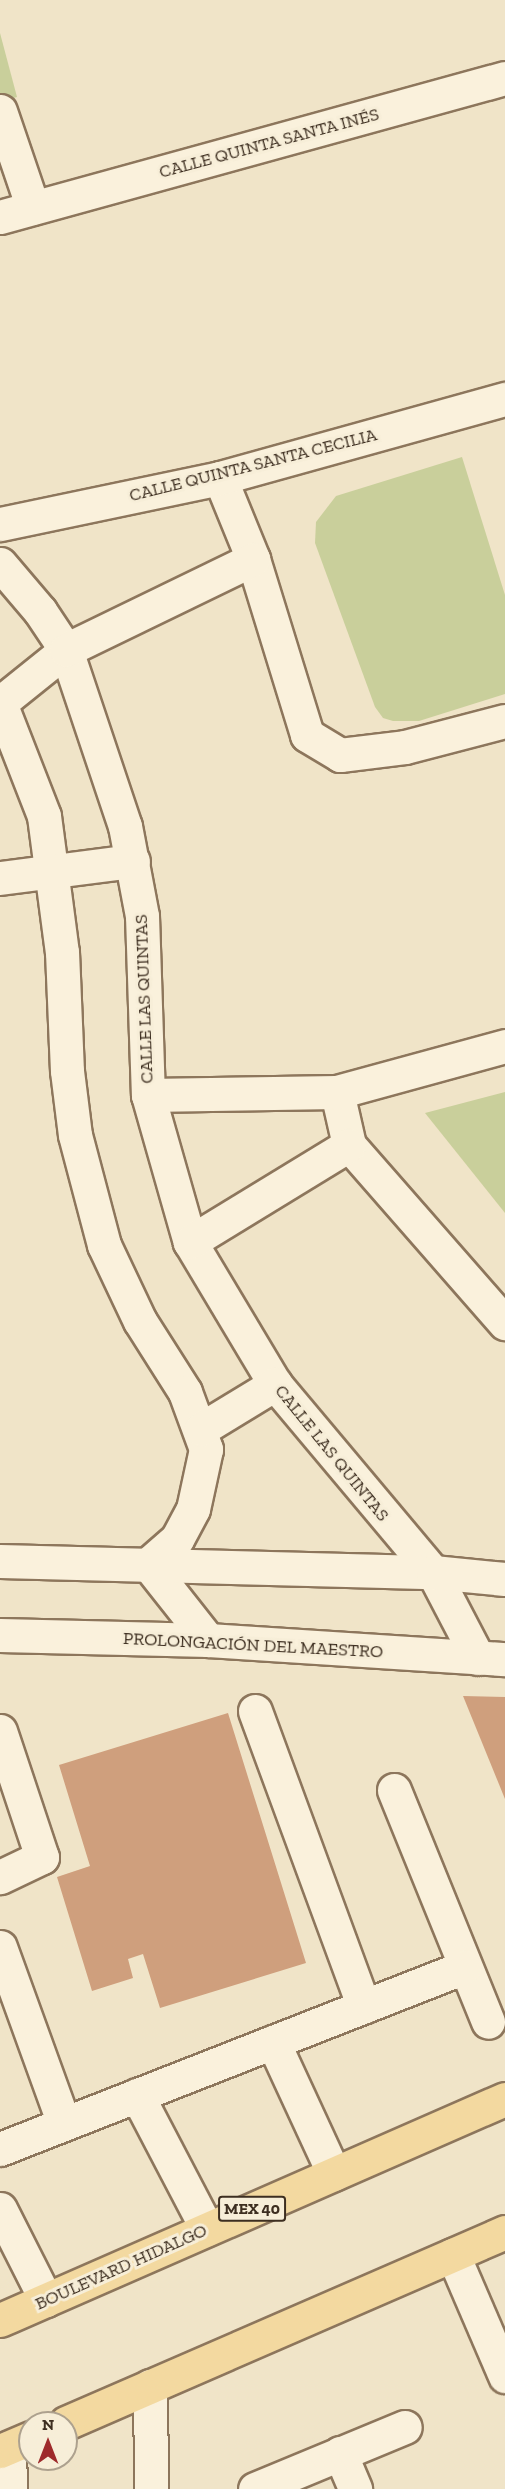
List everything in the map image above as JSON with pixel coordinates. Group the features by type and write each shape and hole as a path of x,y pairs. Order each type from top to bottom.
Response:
{"main road":[{"name":"BOULEVARD HIDALGO","path":"0,2320 505,2099"},
{"path":"78,2418 505,2232"}],"street":[{"name":"CALLE QUINTA SANTA INÉS","path":"0,217 505,78"},
{"path":"1,121 33,208"},
{"name":"CALLE QUINTA SANTA CECILIA","path":"0,524 219,478 505,399"},
{"path":"219,478 253,559 307,735 340,755 405,747 505,721"},
{"path":"148,1564 177,1539 193,1509 206,1449 201,1429 185,1392 140,1321 108,1256 75,1135 67,1071 62,952 54,873 44,816 0,703 66,650 253,559"},
{"name":"CALLE LAS QUINTAS","path":"0,564 40,610 66,650 133,861 142,916 148,1095 190,1242 275,1384 433,1572 492,1658"},
{"path":"0,878 54,873 133,861"},
{"path":"148,1095 337,1092 505,1047"},
{"path":"337,1092 349,1145 505,1323"},
{"path":"190,1242 349,1145"},
{"path":"201,1429 275,1384"},
{"path":"0,1561 433,1572 505,1579"},
{"path":"148,1564 208,1640"},
{"name":"PROLONGACIÓN DEL MAESTRO","path":"0,1635 208,1640 492,1658"},
{"path":"255,1711 364,2007"},
{"path":"0,1731 42,1857 0,1876"},
{"path":"394,1790 488,2022"},
{"path":"0,1947 64,2124"},
{"path":"0,2149 465,1967"},
{"path":"273,2042 334,2174"},
{"path":"137,2095 207,2229"},
{"path":"0,2209 46,2300"},
{"path":"453,2255 505,2376"},
{"path":"150,2386 151,2489"},
{"path":"255,2489 405,2427"},
{"path":"10,2489 13,2446"},
{"path":"340,2453 356,2489"}],"green space":[{"path":"0,33 17,97 0,102"},
{"path":"462,457 505,595 505,694 419,721 393,721 383,718 375,707 315,543 316,522 336,496"},
{"path":"505,1092 505,1213 425,1113"}],"building":[{"path":"463,1696 505,1697 505,1799"},
{"path":"228,1713 306,1963 160,2008 143,1954 128,1959 133,1978 92,1991 57,1877 90,1866 59,1765"}]}
